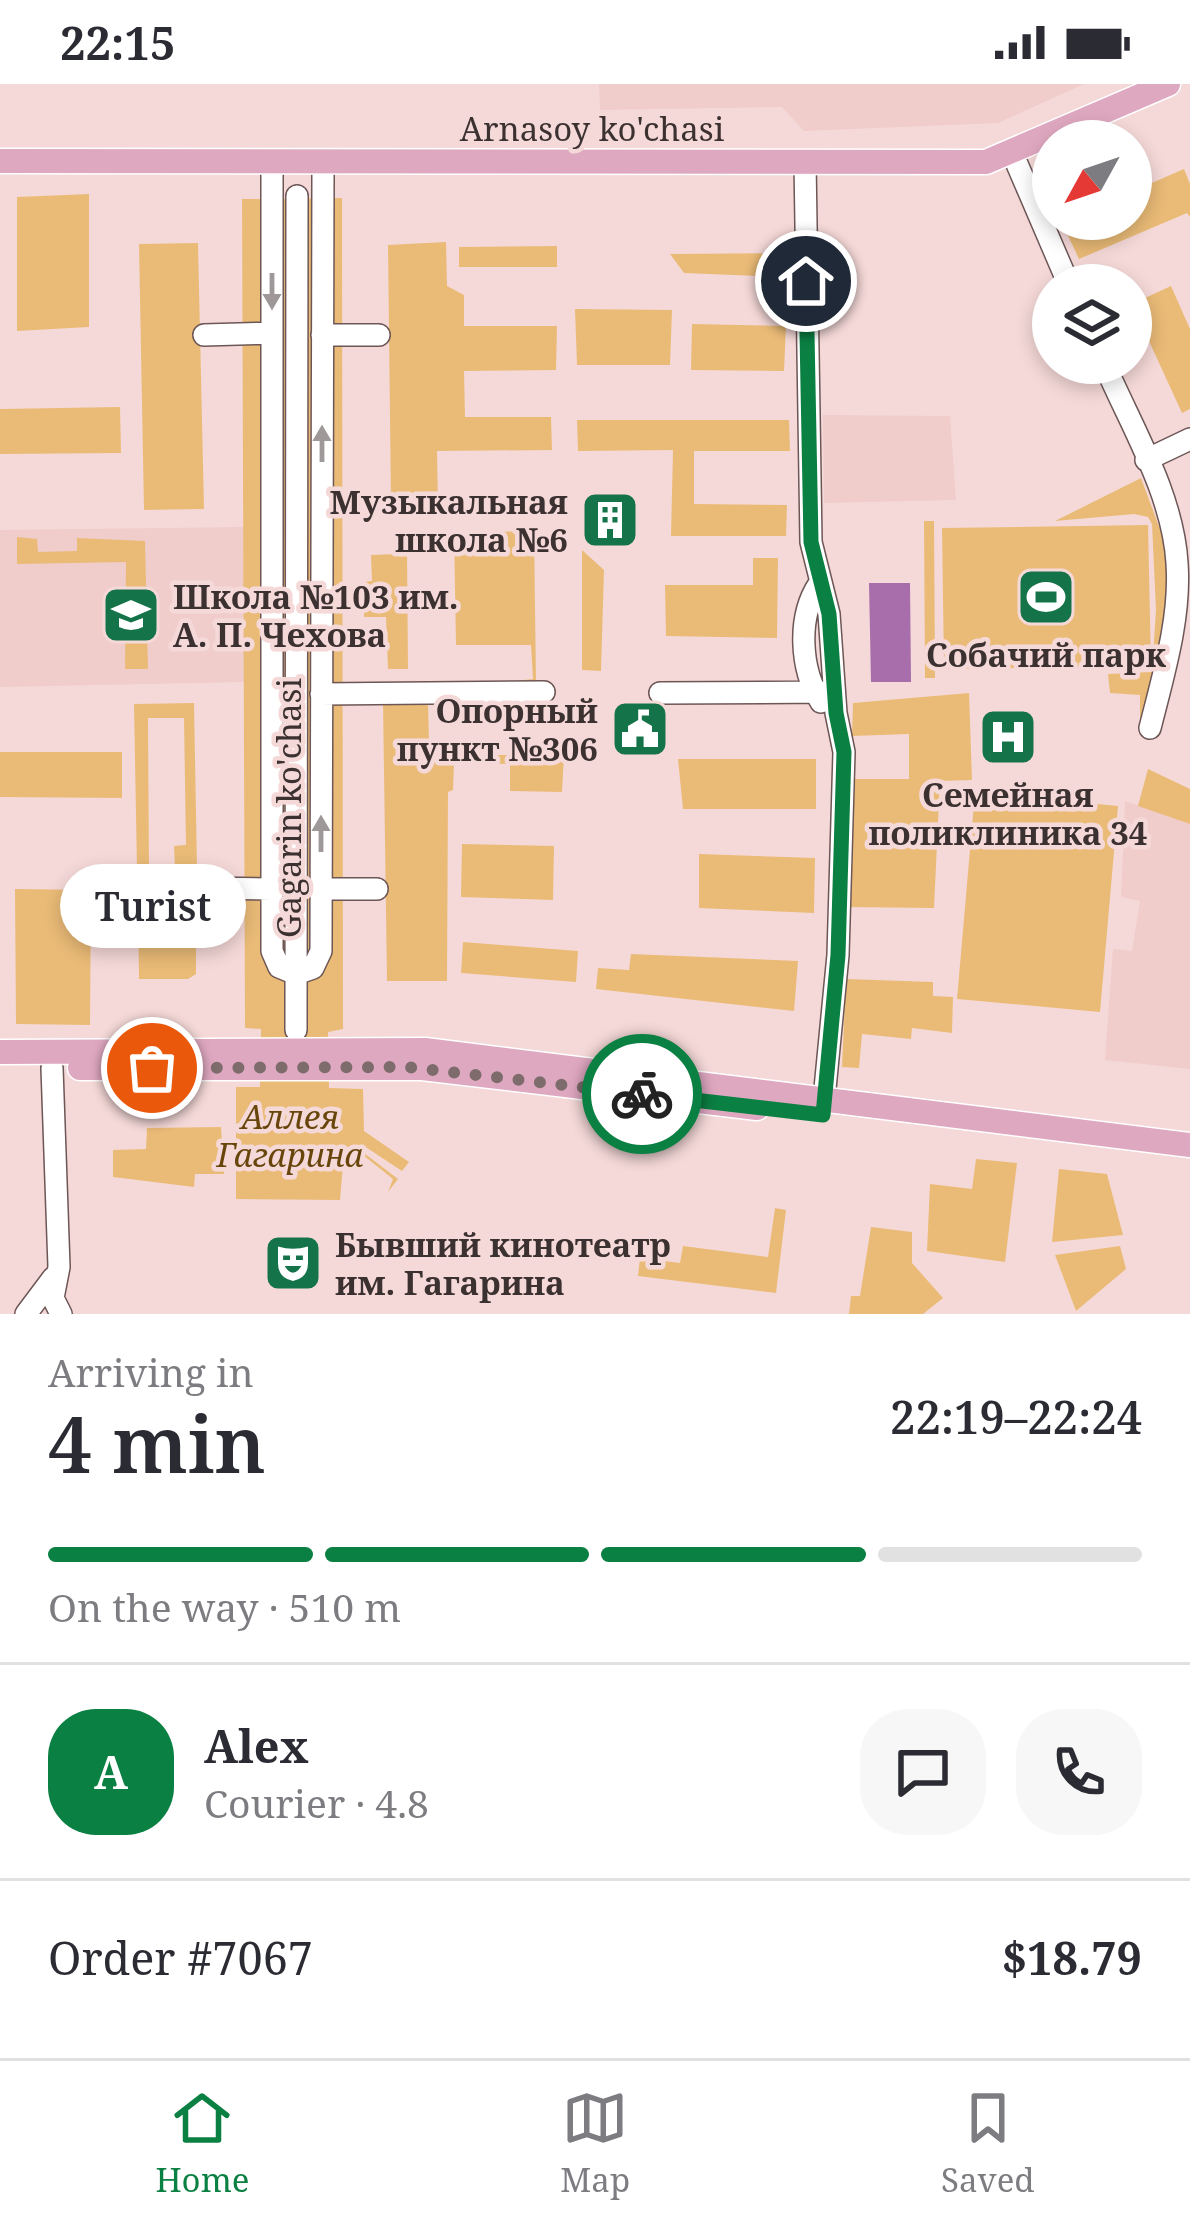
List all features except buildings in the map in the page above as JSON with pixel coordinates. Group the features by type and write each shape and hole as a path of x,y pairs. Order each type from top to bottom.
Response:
{"main road":[{"name":"Arnasoy ko'chasi","path":"0,161 272,168 805,167 988,174 1168,84"},
{"path":"1115,120 1190,86"},
{"name":"Arnasoy ko'chasi","path":"1014,159 1032,154"},
{"name":"Arnasoy ko'chasi","path":"0,175 272,168"},
{"path":"0,1052 52,1061 422,1068 1190,1145"},
{"path":"0,1069 52,1061"},
{"path":"824,1107 1190,1160"}],"street":[{"path":"1014,159 1061,264"},
{"path":"805,167 810,517 819,584 829,614 828,699"},
{"name":"Gagarin ko'chasi","path":"272,168 273,956 283,970 296,974 313,968 320,956 323,168"},
{"path":"296,1030 297,196"},
{"path":"204,334 272,333"},
{"path":"322,335 379,335"},
{"path":"1113,384 1169,515 1178,572 1172,637 1150,728"},
{"path":"1146,460 1190,440"},
{"path":"819,584 804,614 807,665 828,699 844,752 838,955 824,1107"},
{"path":"804,614 829,614"},
{"path":"321,694 544,692"},
{"path":"660,693 828,699"},
{"path":"207,888 272,889"},
{"path":"321,889 377,889"},
{"path":"45,1307 59,1267 52,1061"}],"shaded area":[{"path":"599,84 1084,84 998,123 804,131 782,107 600,110"},
{"path":"823,415 950,416 956,500 824,503"},
{"name":"Школа №103 им. А. П. Чехова","path":"244,527 244,682 0,687 0,530"},
{"path":"869,583 910,583 911,682 871,682"},
{"path":"1125,801 1190,824 1190,1069 1105,1060 1113,949 1132,951 1140,901 1121,897"}],"green space":[{"path":"1184,169 1190,184 1190,217 1187,213 1152,228 1152,183"},
{"path":"89,194 89,327 17,331 17,197"},
{"name":"Аллея Гагарина","path":"342,198 343,1029 328,1032 329,1088 363,1089 364,1131 409,1162 402,1171 364,1146 364,1153 398,1179 388,1192 393,1179 363,1155 344,1154 340,1200 236,1199 236,1087 260,1087 261,1029 245,1028 242,199 262,199 262,951 279,199"},
{"path":"1070,240 1124,240 1079,259"},
{"path":"446,242 447,286 464,295 464,326 557,326 556,370 464,371 465,417 551,417 552,450 437,451 438,507 391,502 388,245"},
{"path":"198,243 204,509 144,510 139,244"},
{"path":"557,246 557,267 459,267 459,247"},
{"path":"784,253 783,277 684,273 670,254"},
{"path":"1171,286 1190,329 1190,409 1182,413 1152,348 1152,295"},
{"path":"575,309 672,310 670,365 577,365"},
{"path":"692,324 786,326 784,371 691,370"},
{"path":"120,407 121,453 0,454 0,409"},
{"path":"577,420 789,420 790,451 694,451 694,504 787,505 786,536 671,536 673,450 578,451"},
{"path":"1141,478 1171,559 1167,611 1144,726 1140,726 1140,695 1110,693 1108,674 1152,672 1156,610 1152,524 1148,517 1134,514 1055,521"},
{"path":"924,521 934,521 935,678 925,678"},
{"name":"Собачий парк","path":"1148,525 1151,666 944,669 942,528"},
{"path":"534,531 536,682 506,682 533,679 531,645 456,645 454,533"},
{"path":"17,537 37,539 38,552 77,551 77,538 145,541 148,669 125,669 126,562 17,564"},
{"path":"436,537 436,546 407,547 408,669 388,669 386,617 364,617 364,582 372,581 371,555 398,554 398,538"},
{"path":"582,550 604,570 601,671 582,670"},
{"path":"753,558 778,558 777,638 666,636 665,585 753,585"},
{"path":"969,693 972,780 940,781 934,908 846,907 851,779 909,779 909,734 852,736 853,703"},
{"path":"383,702 428,702 429,740 451,755 564,755 562,792 510,791 510,764 454,763 453,790 448,792 447,981 387,981"},
{"path":"194,703 197,869 175,869 174,846 186,845 184,718 148,718 149,870 137,870 134,704"},
{"path":"0,752 122,752 122,798 0,797"},
{"path":"678,759 816,759 816,809 683,809"},
{"path":"1148,769 1190,789 1190,824 1138,806"},
{"path":"975,792 1118,806 1100,1012 957,999"},
{"path":"462,844 554,846 553,900 461,897"},
{"path":"699,854 815,858 814,913 699,908"},
{"path":"15,889 91,890 90,1025 16,1024"},
{"path":"138,895 196,895 196,974 188,979 139,979"},
{"path":"463,942 578,951 576,982 461,973"},
{"path":"631,954 798,961 794,1011 596,989 598,968 629,970"},
{"path":"846,979 933,982 933,996 953,997 952,1033 912,1028 911,1039 862,1034 859,1068 842,1067"},
{"path":"221,1127 224,1174 195,1174 194,1187 113,1177 113,1150 146,1149 147,1128"},
{"path":"976,1159 1017,1163 1005,1262 927,1251 930,1184 972,1189"},
{"path":"1059,1169 1107,1174 1123,1235 1052,1242"},
{"path":"775,1208 786,1210 776,1293 638,1276 640,1258 680,1263 683,1246 768,1257"},
{"path":"871,1227 912,1232 912,1263 943,1298 923,1314 849,1314 851,1296 860,1296"},
{"path":"1120,1246 1126,1269 1076,1311 1055,1255"}],"way so far":[{"path":"152,1068 407,1067 642,1094"}],"place":[{"name":"Mузыкальная школа №6","path":"610,520"},
{"name":"Собачий парк","path":"1046,597"},
{"name":"Школа №103 им. А. П. Чехова","path":"131,615"},
{"name":"Опорный пункт №306","path":"640,729"},
{"name":"Семейная поликлиника 34","path":"1008,737"},
{"name":"Turist","path":"152,1068"},
{"name":"Бывший кинотеатр им. Гагарина","path":"293,1263"}],"route":[{"path":"642,1094 823,1115 838,955 844,752 836,713 829,614 811,542 806,281"}]}
